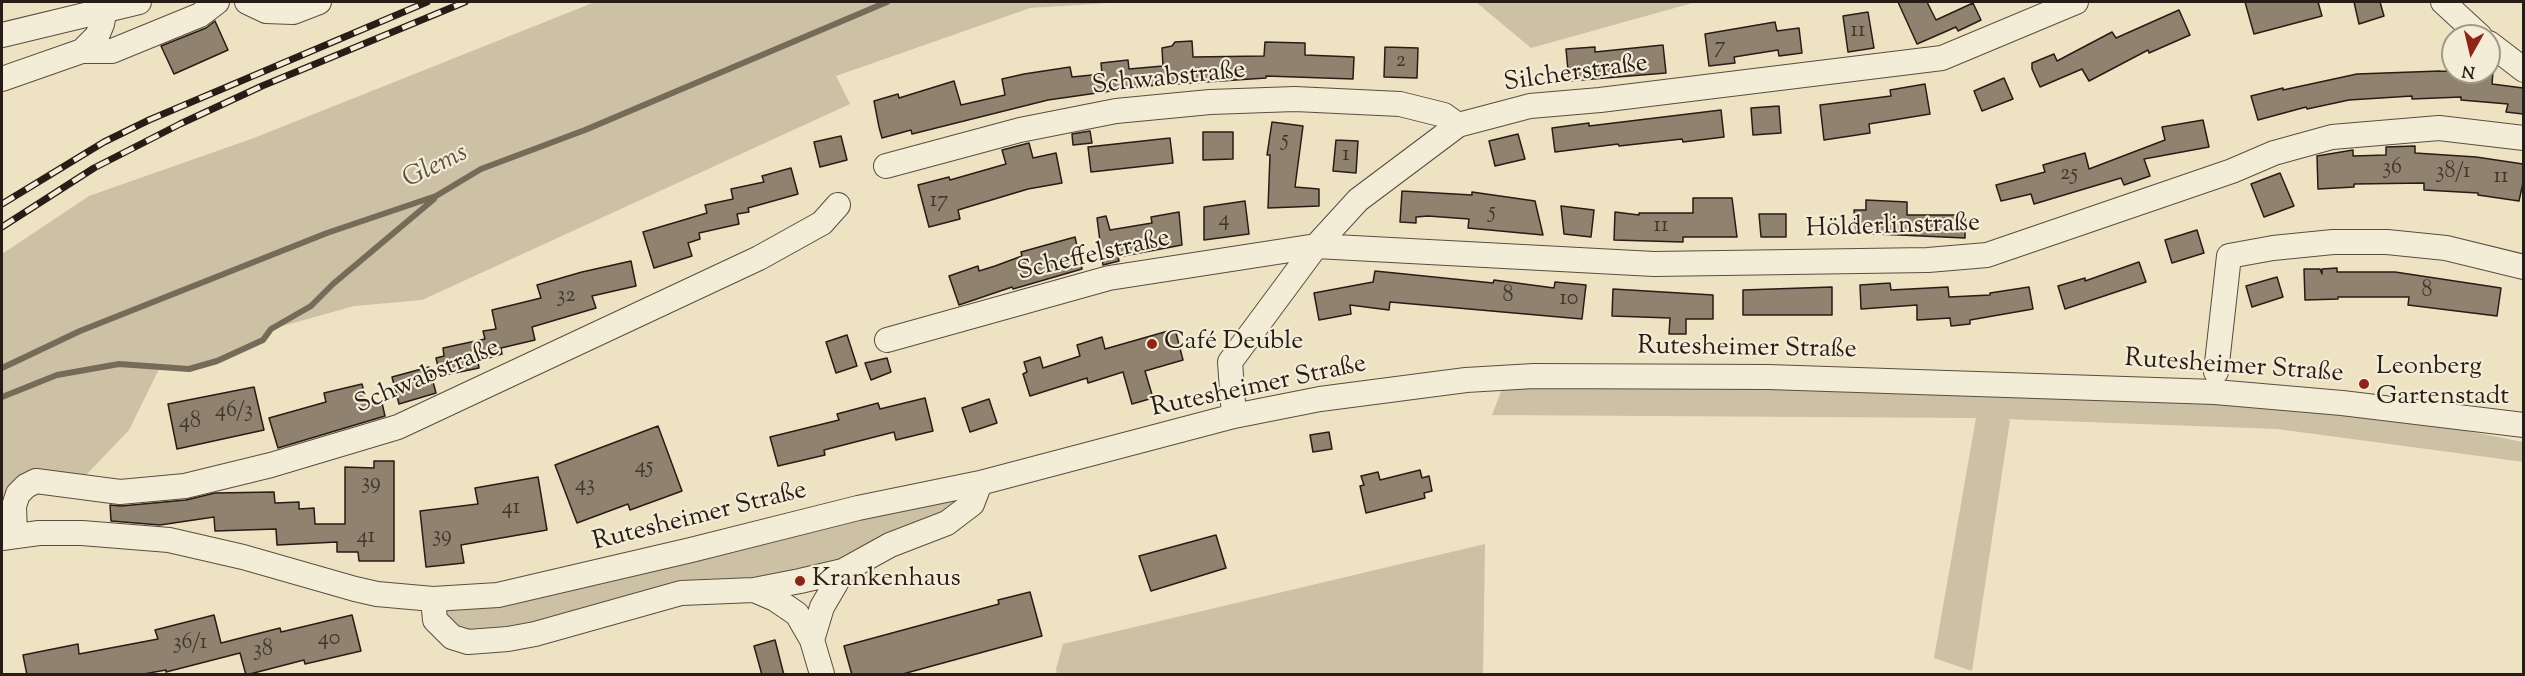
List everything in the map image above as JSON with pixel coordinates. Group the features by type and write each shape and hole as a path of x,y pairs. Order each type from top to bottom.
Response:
{"street":[{"path":"2,35 139,2"},
{"path":"2,79 82,51 112,51 200,15 217,2"},
{"path":"246,2 266,11 293,12 319,2"},
{"name":"Silcherstraße","path":"1234,416 1230,362 1316,246 1358,200 1458,125 1530,106 1599,100 1942,58 2076,2"},
{"path":"2443,2 2467,24"},
{"path":"82,51 97,36 105,9"},
{"path":"2501,53 2523,70"},
{"name":"Schwabstraße","path":"886,166 1020,130 1084,117 1116,111 1210,102 1295,99 1400,104 1443,115 1458,125"},
{"name":"Hölderlinstraße","path":"1316,246 1654,264 1928,260 1987,255 2232,171 2274,153 2332,137 2439,128 2523,138"},
{"name":"Schwabstraße","path":"8,537 18,494 26,486 36,481 120,492 185,486 271,465 398,427 759,258 822,223 838,205"},
{"path":"2216,372 2229,256 2273,248 2333,242 2387,242 2446,248 2523,267"},
{"name":"Scheffelstraße","path":"887,340 1108,278 1316,246"},
{"name":"Rutesheimer Straße","path":"8,537 39,533 82,533 169,540 243,557 355,590 433,599 498,595 858,508 980,483 1234,416 1320,399 1466,380 1534,376 1768,377 2285,397 2499,420 2523,425"},
{"path":"433,599 435,620 439,625 452,637 468,642 535,634 681,593 754,590 843,571 890,545 947,523 972,504 980,483"},
{"path":"812,640 822,607 843,571"},
{"path":"754,590 775,599 797,614 812,640 822,675"}],"shaded area":[{"path":"595,2 1126,2 1030,8 836,76 850,104 422,300 354,306 272,329 263,340 217,361 189,369 160,367 129,430 86,475 36,481 2,542 2,254 89,196 254,138"},
{"path":"1476,2 1696,2 1531,48"},
{"path":"1734,388 2147,398 2396,417 2523,442 2524,462 2277,429 2005,419 2010,420 1972,671 1934,658 1976,418 1492,415 1502,389"},
{"path":"980,483 972,504 869,554 468,642 433,599"},
{"path":"1485,544 1483,674 1057,674 1056,669 1063,644"}],"building":[{"path":"1898,2 1927,2 1936,20 1973,3 1981,20 1958,31 1956,27 1917,44"},
{"path":"2245,2 2318,2 2322,16 2254,34"},
{"path":"2354,2 2380,2 2384,16 2359,24"},
{"path":"2179,10 2190,35 2149,53 2148,50 2089,81 2082,69 2040,87 2032,69 2032,63 2054,54 2057,61 2112,32 2116,38"},
{"path":"1868,12 1874,48 1848,52 1843,16"},
{"path":"215,21 228,50 174,74 161,46 206,28"},
{"path":"1775,22 1777,31 1799,28 1802,53 1779,56 1778,50 1734,57 1735,63 1709,66 1705,34"},
{"path":"1192,41 1193,57 1264,56 1265,42 1305,43 1305,55 1354,57 1353,79 1266,76 1266,78 1146,86 1048,100 912,134 911,130 882,138 874,101 898,94 899,98 954,81 961,105 1005,95 1002,79 1024,74 1070,67 1072,77 1102,74 1101,63 1128,60 1129,69 1163,66 1162,48 1172,46 1175,42"},
{"path":"1663,45 1666,73 1569,81 1566,49 1595,47 1595,52"},
{"path":"1385,47 1418,48 1417,78 1384,77"},
{"path":"2441,71 2441,84 2492,84 2523,88 2523,114 2506,112 2508,104 2461,100 2461,97 2412,99 2412,96 2349,100 2307,109 2306,107 2258,120 2251,96 2357,74"},
{"path":"2004,78 2013,99 1982,111 1974,91"},
{"path":"1925,84 1930,114 1869,124 1870,133 1824,140 1820,105 1891,96 1890,90"},
{"path":"1779,106 1781,133 1753,135 1751,108"},
{"path":"1721,110 1724,137 1683,142 1682,139 1619,146 1618,144 1555,152 1552,128 1589,123 1589,126"},
{"path":"2203,120 2209,147 2144,159 2150,176 2124,185 2121,178 2034,204 2031,194 2001,201 1996,185 2045,172 2043,165 2085,153 2089,169 2165,140 2162,127"},
{"path":"1272,122 1303,126 1295,187 1319,189 1319,206 1268,208 1270,155 1267,155"},
{"path":"1090,131 1092,143 1073,145 1072,134"},
{"path":"1203,132 1233,132 1233,159 1203,160"},
{"path":"1518,134 1525,159 1495,166 1489,141"},
{"path":"841,136 847,160 820,167 814,142"},
{"path":"1170,138 1173,163 1091,172 1088,147"},
{"path":"1336,140 1358,141 1356,173 1333,171"},
{"path":"1029,143 1033,158 1056,153 1062,183 1028,189 958,210 960,219 929,227 918,185 949,177 950,180 1006,164 1002,150"},
{"path":"2415,146 2415,153 2476,157 2523,164 2523,183 2519,201 2478,195 2478,193 2424,190 2424,183 2354,184 2354,187 2318,189 2317,156 2353,150 2353,156 2386,155 2386,147"},
{"path":"791,168 798,194 748,208 749,212 737,214 739,224 699,233 700,239 688,243 692,256 654,268 643,232 707,213 705,205 733,199 731,189 764,182 762,176"},
{"path":"2280,173 2294,206 2264,217 2251,184"},
{"path":"1402,191 1472,195 1472,192 1535,201 1543,235 1468,228 1469,219 1428,216 1416,217 1416,223 1400,222"},
{"path":"1693,198 1732,198 1737,237 1683,237 1683,242 1614,240 1615,212 1639,215 1639,213 1693,213"},
{"path":"1866,200 1907,202 1907,215 1965,215 1965,238 1856,233 1854,210 1866,210"},
{"path":"1245,201 1249,234 1204,240 1204,207"},
{"path":"1561,206 1594,210 1591,237 1564,234"},
{"path":"1179,212 1182,245 1118,257 1119,261 1103,265 1097,218 1106,216 1110,230 1152,223 1151,217"},
{"path":"1759,214 1786,214 1786,237 1761,237"},
{"path":"2197,230 2204,253 2172,263 2165,240"},
{"path":"1075,237 1082,269 1013,289 1012,287 959,305 949,276 978,266 979,271 1022,256 1021,252"},
{"path":"631,261 636,286 592,296 596,308 532,327 535,340 501,348 502,354 478,361 479,368 440,376 436,358 444,356 443,348 485,339 483,331 496,329 492,310 541,298 537,285"},
{"path":"2139,262 2146,282 2065,309 2058,286 2085,278 2085,281"},
{"path":"2337,268 2337,272 2395,272 2501,288 2497,316 2408,305 2409,297 2338,297 2338,299 2305,300 2304,269 2320,269 2322,274 2322,269"},
{"path":"1375,271 1493,283 1494,280 1554,288 1555,282 1586,285 1582,319 1390,302 1389,310 1350,305 1351,314 1319,320 1314,293 1373,282"},
{"path":"2277,277 2283,297 2252,307 2246,286"},
{"path":"1890,283 1891,290 1948,287 1949,297 1990,295 1990,293 2029,287 2033,309 1970,320 1970,324 1951,326 1950,318 1917,320 1917,305 1861,309 1860,285"},
{"path":"1832,287 1832,315 1743,315 1743,290"},
{"path":"1613,289 1713,295 1713,319 1686,319 1686,334 1669,334 1670,318 1612,316"},
{"path":"1175,329 1183,360 1145,371 1153,398 1132,404 1123,372 1088,383 1087,378 1030,396 1023,374 1027,372 1024,362 1040,357 1043,368 1080,356 1077,345 1102,337 1105,349"},
{"path":"847,335 857,366 836,373 826,342"},
{"path":"887,358 891,372 871,380 865,363"},
{"path":"429,367 436,393 399,404 392,377"},
{"path":"362,384 368,406 382,403 385,416 278,448 269,418 326,402 324,393"},
{"path":"254,387 264,430 177,449 168,404"},
{"path":"925,398 933,431 896,440 894,432 824,450 825,455 778,466 770,437 839,420 837,414 878,403 880,409"},
{"path":"989,399 997,423 970,432 962,408"},
{"path":"658,426 682,491 630,510 628,504 577,523 555,465"},
{"path":"1329,432 1332,449 1313,452 1310,435"},
{"path":"374,461 394,461 394,561 359,561 358,552 337,552 337,542 277,545 276,529 215,531 214,517 160,525 111,521 110,505 186,500 215,493 274,492 275,503 299,502 299,509 314,508 315,524 345,524 345,467 374,468"},
{"path":"1420,470 1422,478 1429,476 1432,491 1424,493 1425,498 1366,513 1360,486 1364,485 1361,476 1378,472 1380,480"},
{"path":"538,477 547,530 461,545 464,563 426,567 420,511 478,504 475,488"},
{"path":"1216,535 1226,568 1151,591 1139,556"},
{"path":"1030,592 1042,636 899,675 852,675 844,646 999,604 998,600"},
{"path":"214,615 221,643 280,628 281,632 352,615 361,651 305,664 304,660 246,675 240,653 166,672 166,670 138,675 27,675 23,655 78,644 79,654 158,639 155,630"},
{"path":"775,640 784,675 762,675 754,646"}],"waterway":[{"name":"Glems","path":"2,368 80,331 327,233 436,196 481,169 585,130 887,2"},
{"path":"2,397 57,375 119,364 189,369 217,361 263,340 271,329 311,306 333,284 434,199"}],"railway":[{"path":"2,204 104,142 149,120 427,2"},
{"path":"2,227 94,168 180,124 262,86 465,2"}],"place":[{"name":"Café Deuble","path":"1152,344"},
{"name":"Leonberg Gartenstadt","path":"2364,384"},
{"name":"Krankenhaus","path":"800,581"}]}
